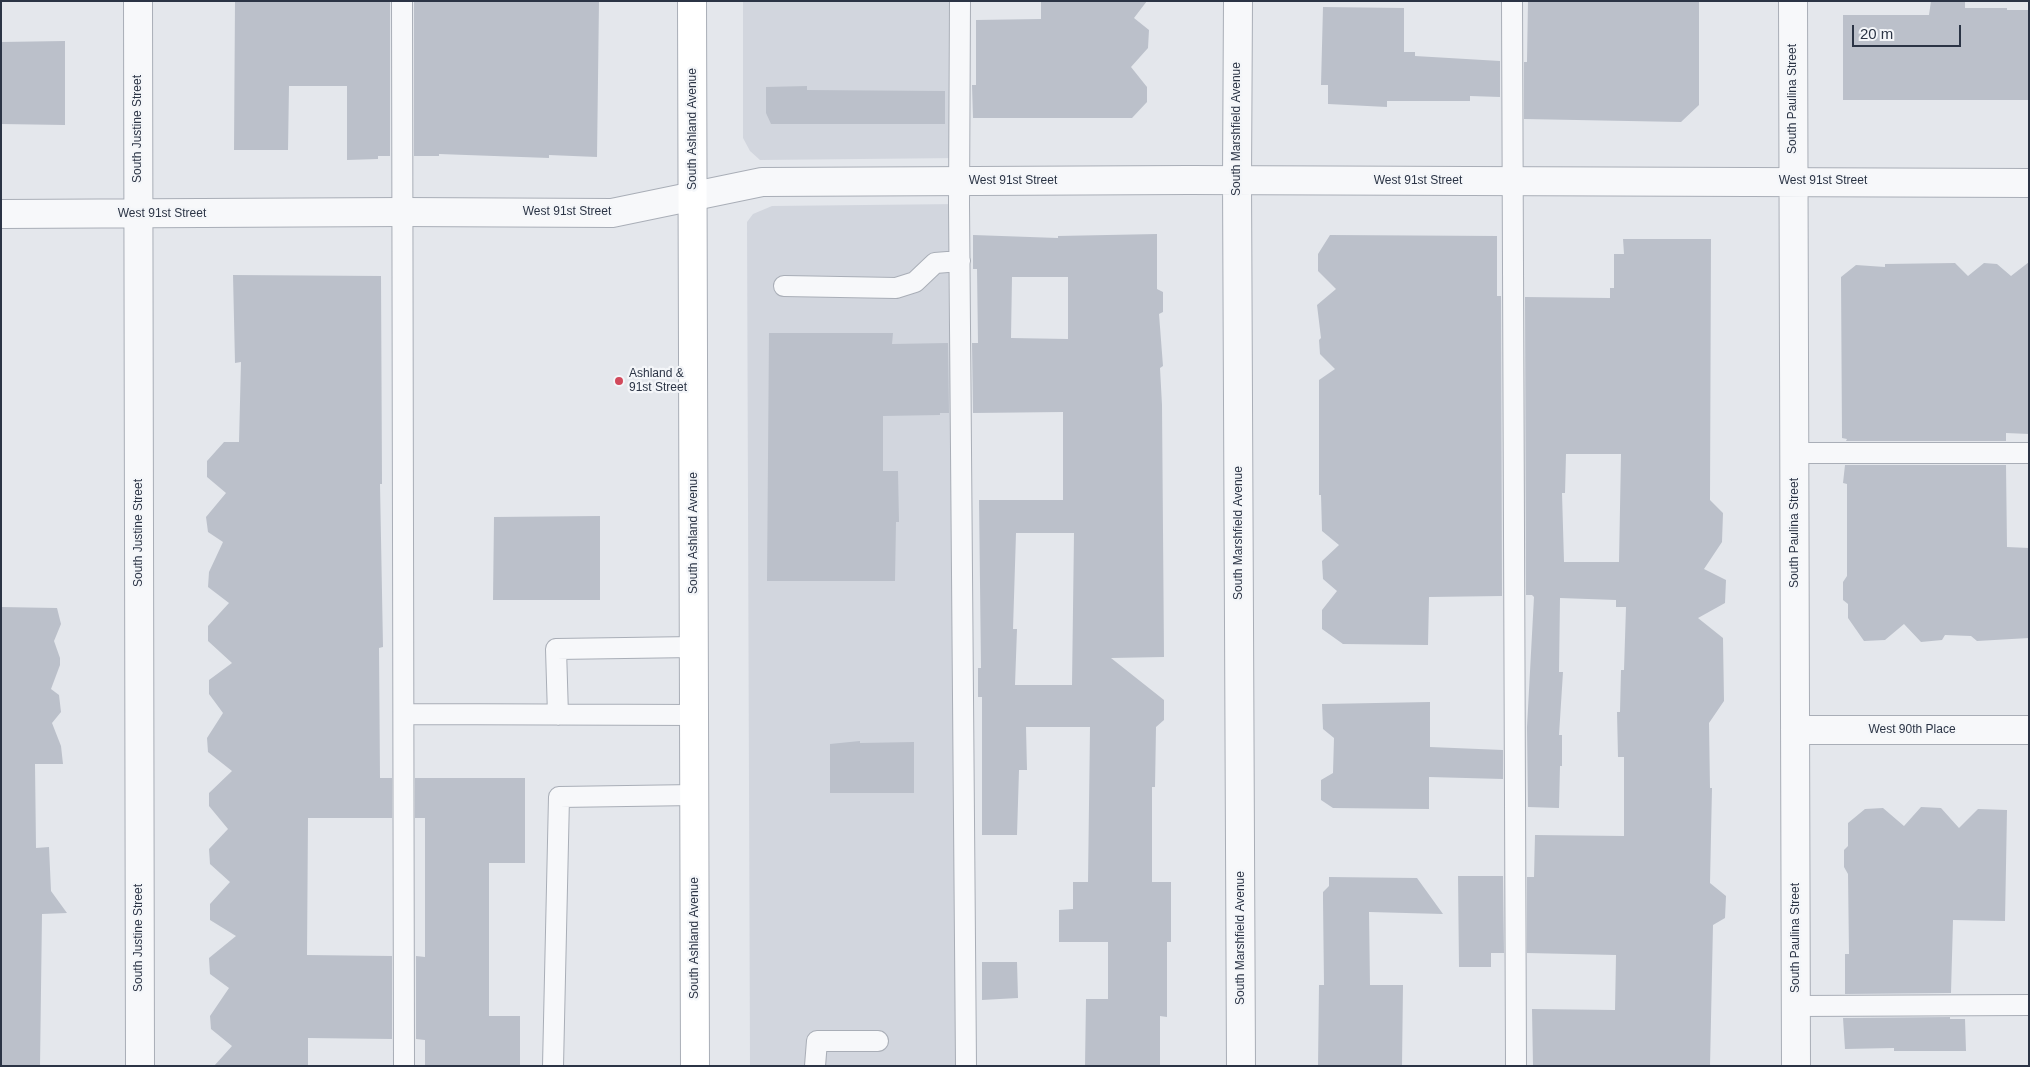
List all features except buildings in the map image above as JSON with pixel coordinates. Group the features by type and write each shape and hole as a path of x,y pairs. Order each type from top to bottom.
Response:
{"main road":[{"name":"South Ashland Avenue","path":"692,1 695,1066"}],"street":[{"name":"South Justine Street","path":"138,1 140,1066"},
{"name":"South Marshfield Avenue","path":"1238,1 1237,180 1241,1066"},
{"name":"South Paulina Street","path":"1793,1 1796,1066"},
{"name":"West 91st Street","path":"1,214 612,213 762,182 1237,180 2029,183"},
{"name":"West 90th Place","path":"1795,730 2029,730"}],"lane":[{"path":"402,1 405,714 404,1066"},
{"path":"960,1 959,181 966,1066"},
{"path":"1512,1 1511,182 1516,1066"},
{"path":"784,286 896,288 915,282 935,263 960,261"},
{"path":"1794,453 2029,453"},
{"path":"558,715 556,649 694,647"},
{"path":"405,714 695,715"},
{"path":"552,1066 559,796 695,795"},
{"path":"1796,1006 2029,1005"},
{"path":"815,1066 817,1041 878,1041"}],"shaded area":[{"path":"743,1 960,1 959,158 760,160 750,151 743,138"},
{"path":"959,204 966,1066 750,1066 747,222 753,214 772,206"}],"place":[{"name":"Ashland & 91st Street","path":"619,381"}]}
